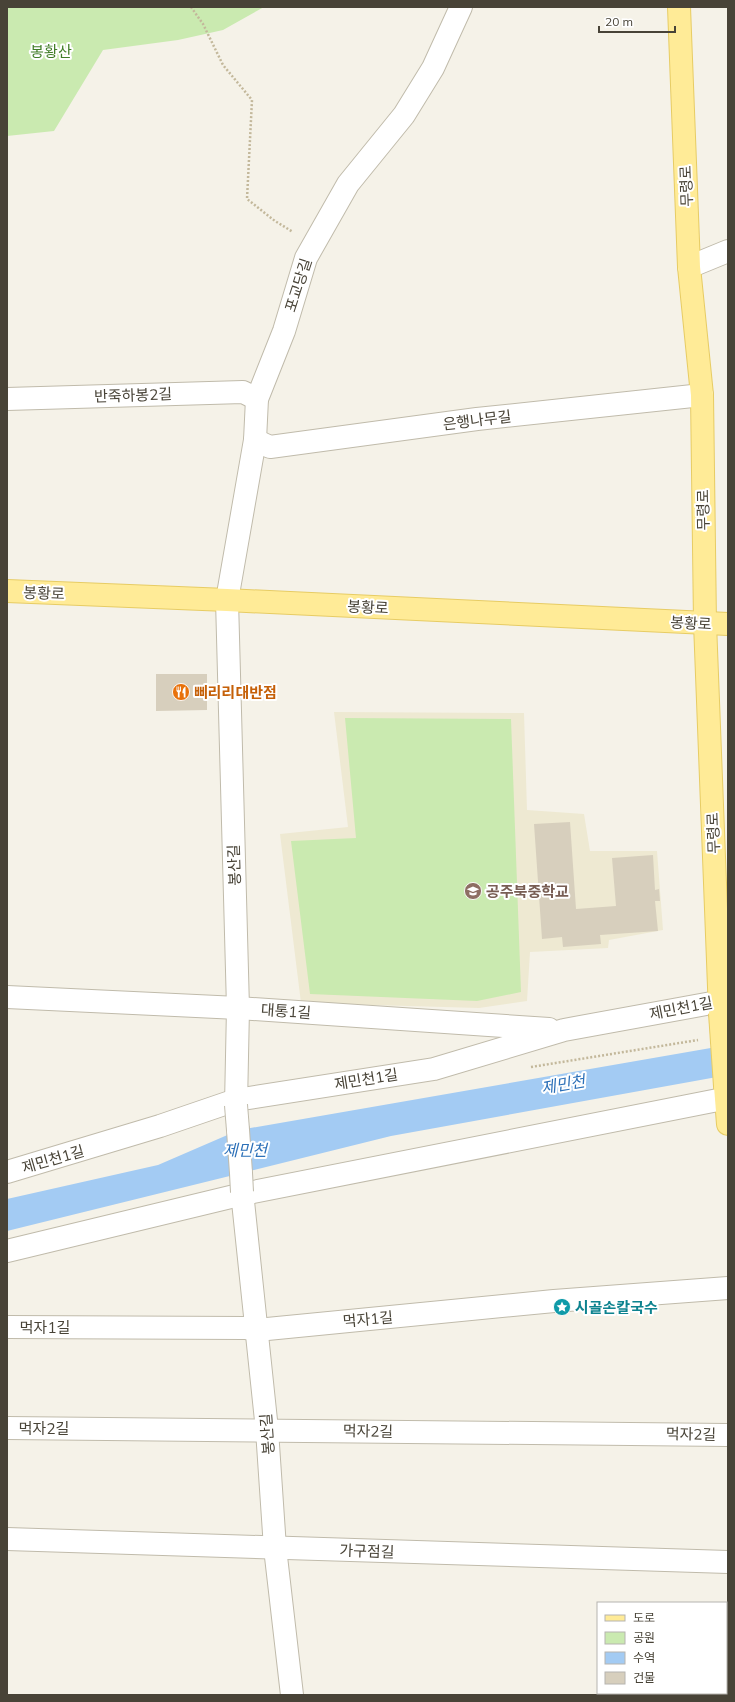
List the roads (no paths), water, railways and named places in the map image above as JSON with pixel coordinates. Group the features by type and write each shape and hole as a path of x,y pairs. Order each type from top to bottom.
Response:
{"main road":[{"name":"무령로","path":"679,7 689,267 702,395 705,624 726,1094"},
{"name":"봉황로","path":"7,591 728,624"},
{"path":"726,1094 728,1124"}],"street":[{"name":"포교당길","path":"227,600 255,440 257,399 284,331 306,258 348,184 404,115 433,68 461,7"},
{"path":"689,267 728,251"},
{"name":"반죽하봉2길","path":"7,399 243,392 257,399"},
{"name":"은행나무길","path":"255,440 270,448 477,419 702,395"},
{"name":"봉산길","path":"227,600 238,1008 236,1102 242,1186 267,1430 275,1548 292,1695"},
{"name":"대통1길","path":"7,997 238,1008 564,1030"},
{"name":"제민천1길","path":"7,1172 236,1102 434,1069 564,1030 723,1005"},
{"path":"7,1250 242,1186 726,1094"},
{"name":"먹자1길","path":"7,1327 245,1328 257,1330 554,1302 728,1288"},
{"name":"먹자2길","path":"7,1428 728,1435"},
{"name":"가구점길","path":"7,1539 728,1562"}],"water":[{"name":"제민천","path":"728,1045 728,1075 391,1136 7,1231 7,1199 158,1165 239,1130"}],"place":[{"name":"삐리리대반점","path":"181,692"},
{"name":"공주북중학교","path":"473,891"},
{"name":"시골손칼국수","path":"562,1307"}],"park label":[{"name":"봉황산","path":"51,51"}]}
